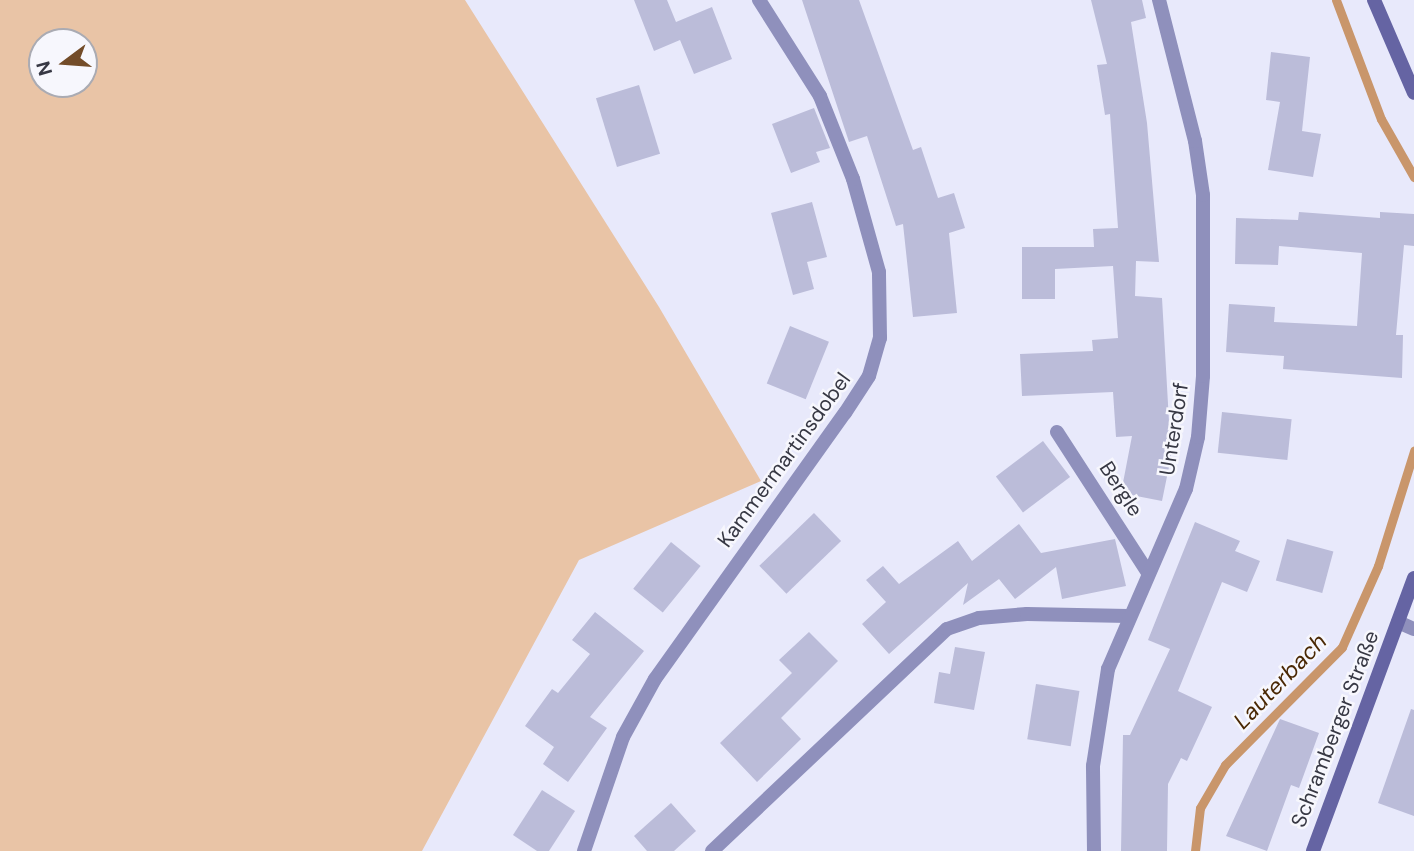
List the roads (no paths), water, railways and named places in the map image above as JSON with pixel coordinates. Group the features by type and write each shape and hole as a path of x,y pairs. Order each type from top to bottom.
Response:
{"main road":[{"path":"1374,0 1414,93"},
{"name":"Schramberger Straße","path":"1313,851 1414,578"}],"street":[{"name":"Kammermartinsdobel","path":"584,851 623,737 655,679 845,413 869,376 880,338 880,272 853,179 820,96 759,0"},
{"name":"Unterdorf","path":"1094,851 1093,766 1100,706 1128,616 1186,489 1198,438 1203,376 1203,195 1195,141 1159,0"},
{"name":"Bergle","path":"1057,432 1147,571"},
{"path":"712,851 947,629 979,618 1027,614 1128,616"},
{"name":"Schramberger Straße","path":"1398,622 1414,629"}],"waterway":[{"name":"Lauterbach","path":"1336,0 1381,119 1414,177"},
{"name":"Lauterbach","path":"1195,851 1200,808 1225,765 1342,647 1378,566 1414,451"}]}
